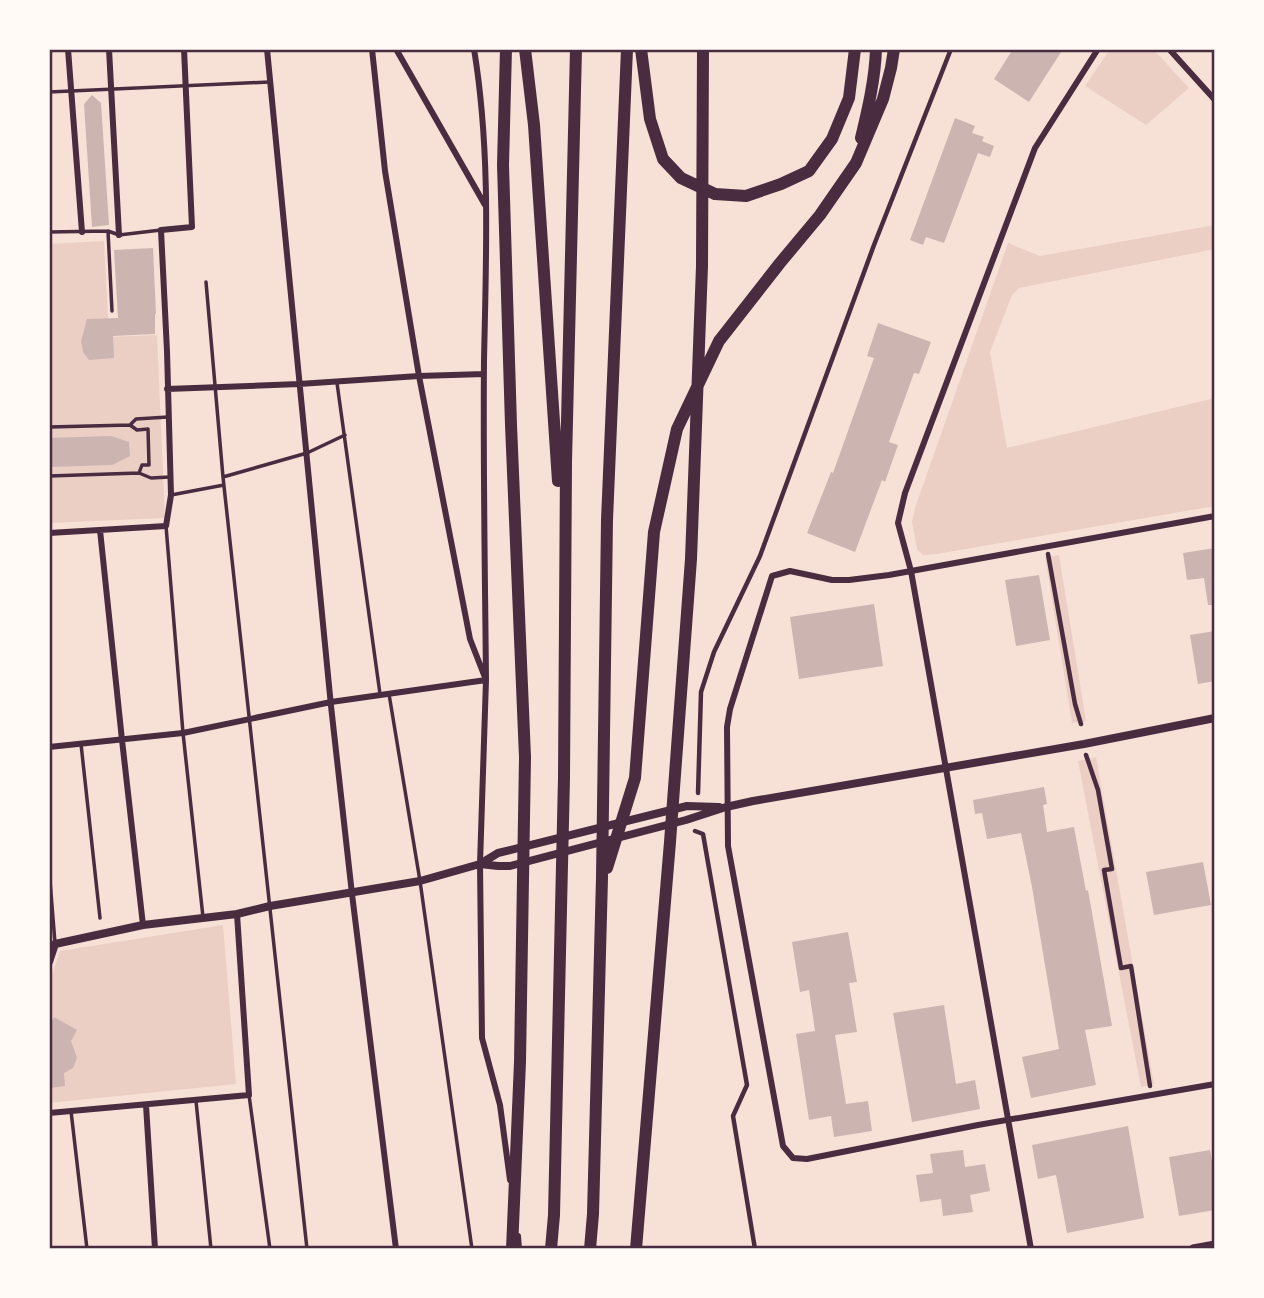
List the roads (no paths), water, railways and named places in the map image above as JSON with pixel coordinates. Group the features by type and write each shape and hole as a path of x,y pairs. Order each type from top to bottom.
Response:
{"highway":[{"path":"506,49 504,192 525,757 520,1062 512,1249"},
{"path":"525,49 536,153 565,595"},
{"path":"551,1249 564,778 566,462 576,49"},
{"path":"590,1249 604,873 607,520 627,49"},
{"path":"641,49 650,119 663,159 681,178 715,194 746,195 781,184 809,171 832,139 849,99 855,49"},
{"path":"636,1249 691,559 702,266 703,49"},
{"path":"842,184 860,141 873,79 876,49"},
{"path":"604,873 635,778 654,532 677,429 719,341 820,215 856,163 883,99 894,49"}],"main road":[{"path":"1193,1249 1215,1245"}],"street":[{"path":"68,49 82,232"},
{"path":"109,49 119,235"},
{"path":"49,533 166,526 171,495 160,230 192,227 184,49"},
{"path":"267,49 331,702 396,1249"},
{"path":"372,49 385,171 419,376 470,639 486,680"},
{"path":"396,49 486,206"},
{"path":"474,49 480,87 486,206 486,680 480,864 482,1038 500,1105 519,1249"},
{"path":"698,793 701,692 714,652 764,545 879,232 951,49"},
{"path":"1031,1249 911,571 898,523 905,493 1035,148 1098,49"},
{"path":"1170,49 1215,100"},
{"path":"167,389 484,374"},
{"path":"1215,516 889,575 832,580 790,571 772,576 730,709 727,727 726,807 728,846 783,1146 793,1158 807,1159 1215,1084"},
{"path":"100,530 144,925"},
{"path":"1048,554 1081,724"},
{"path":"49,747 183,733 331,702 486,680"},
{"path":"480,864 510,866 726,807 1084,744 1215,718"},
{"path":"1086,755 1098,790 1112,869 1104,870 1121,968 1131,966 1150,1086"},
{"path":"49,962 55,944 144,925 237,914 420,881 480,864 498,853 687,806 726,807"},
{"path":"695,831 703,834 747,1085 733,1116 755,1249"},
{"path":"49,1112 248,1095 237,914"},
{"path":"146,1105 155,1249"}],"lane":[{"path":"49,92 271,82"},
{"path":"49,232 108,232 119,235 160,230"},
{"path":"108,232 112,311"},
{"path":"206,282 223,477 307,1249"},
{"path":"336,380 380,694"},
{"path":"130,425 136,419 168,417"},
{"path":"49,427 130,425 137,430 148,429 149,465 142,465 139,473"},
{"path":"223,477 307,453 345,435"},
{"path":"49,476 139,473 150,478 170,477"},
{"path":"171,495 224,485"},
{"path":"166,526 183,733 203,918"},
{"path":"388,693 420,881 472,1249"},
{"path":"81,744 100,918"},
{"path":"49,868 55,944"},
{"path":"248,1095 270,1249"},
{"path":"196,1099 211,1249"},
{"path":"71,1111 87,1249"}]}
